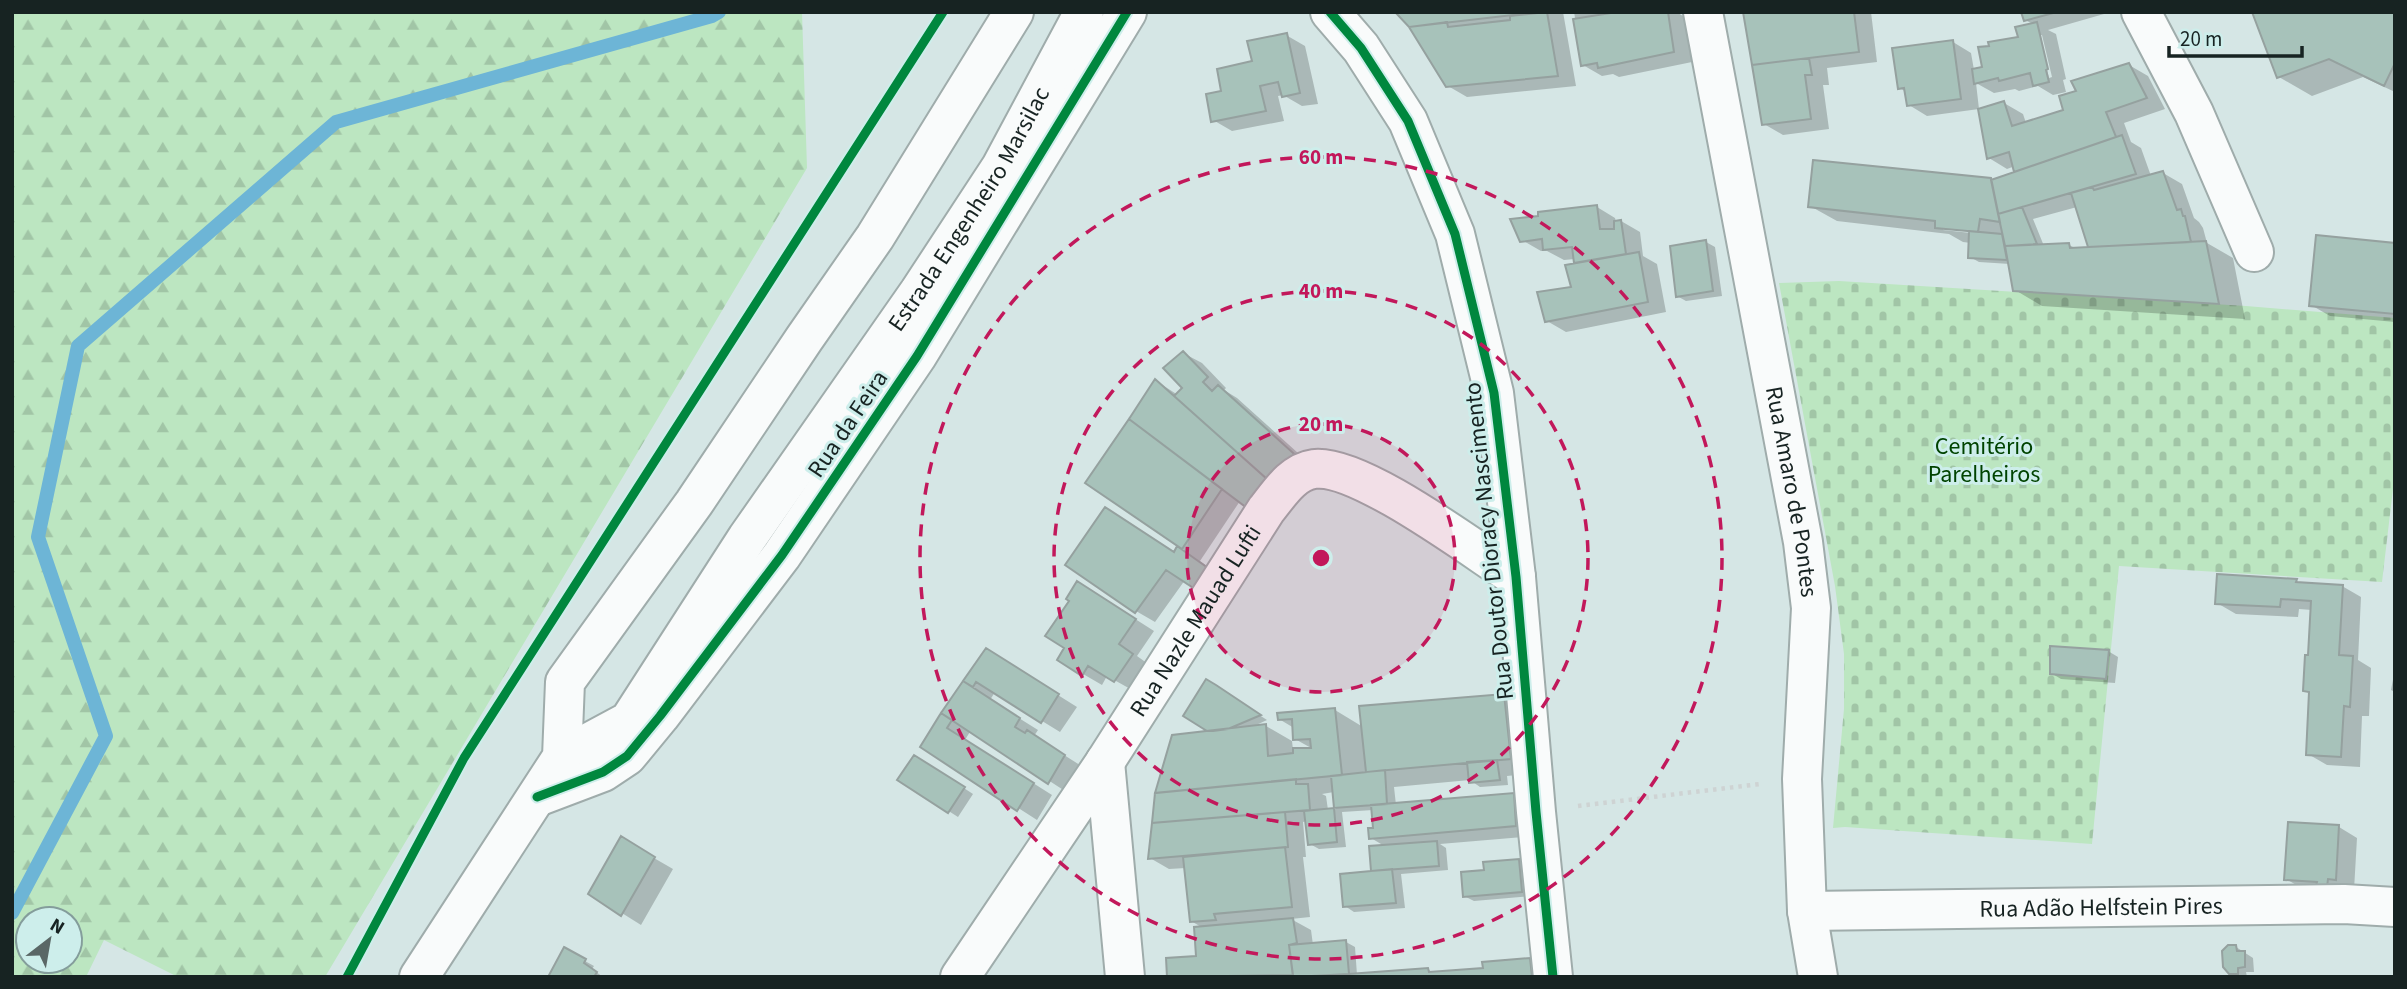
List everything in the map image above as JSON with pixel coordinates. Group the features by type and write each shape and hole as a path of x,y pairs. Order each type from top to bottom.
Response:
{"street":[{"name":"Estrada Engenheiro Marsilac","path":"419,977 562,757 565,682 694,503 875,237 1014,12"},
{"name":"Estrada Engenheiro Marsilac","path":"562,757 629,721 747,538 919,292 1001,167 1084,12"},
{"name":"Rua da Feira","path":"537,797 603,772 627,756 765,577 917,356 1127,12"},
{"name":"Rua Doutor Dioracy Nascimento","path":"1330,12 1361,48 1408,121 1455,233 1494,393 1516,577 1553,977"},
{"name":"Rua Amaro de Pontes","path":"1703,12 1803,541 1811,608 1802,779 1807,911 1818,977"},
{"path":"2141,12 2194,113 2254,252"},
{"name":"Rua Nazle Mauad Lufti","path":"960,977 1105,762 1266,510 1288,482 1313,469 1342,472 1380,489 1516,577"},
{"path":"1105,762 1125,977"},
{"name":"Rua Adão Helfstein Pires","path":"1807,911 2344,904 2395,907"}],"path":[{"path":"1536,812 1802,779"}],"green space":[{"path":"12,12 802,12 807,168 325,977 178,977 104,940 86,977 12,977"},
{"name":"Cemitério Parelheiros","path":"1839,281 2395,318 2395,472 2382,582 2119,566 2092,844 1833,828 1844,709 1844,654 1835,586 1779,283"}],"building":[{"path":"1395,12 1540,12 1409,27"},
{"path":"1547,12 1558,76 1446,87 1409,27 1447,22 1448,27 1510,20 1510,16"},
{"path":"1617,12 1668,12 1674,52 1598,68 1597,63 1581,66 1573,19"},
{"path":"1743,12 1854,12 1859,52 1752,65"},
{"path":"2021,12 2057,12 2024,21"},
{"path":"2252,12 2395,12 2395,63 2384,86 2329,59 2277,78"},
{"path":"2037,22 2049,82 2033,86 2030,73 1974,84 1972,69 1982,67 1978,47 1989,46 1988,42 2018,37 2015,27"},
{"path":"1287,33 1300,93 1282,97 1278,82 1260,86 1266,111 1211,122 1206,94 1221,91 1217,69 1252,61 1247,41"},
{"path":"1953,40 1961,99 1907,106 1904,88 1898,89 1892,48"},
{"path":"1809,58 1812,75 1805,75 1811,119 1762,125 1752,65"},
{"path":"2129,63 2147,98 2106,112 2116,137 2014,172 2009,152 1987,159 1978,109 2004,101 2012,126 2063,110 2059,96 2076,91 2071,81"},
{"path":"2122,135 2136,174 1998,214 1991,180"},
{"path":"1813,160 1991,178 2000,222 1980,219 1978,232 1935,228 1935,221 1808,207"},
{"path":"2163,171 2177,210 2181,209 2185,216 2191,242 2088,247 2071,193 2092,187 2094,190"},
{"path":"1597,205 1600,229 1614,229 1614,221 1621,220 1626,254 1574,263 1572,247 1543,250 1542,239 1520,242 1510,219 1538,216 1538,212"},
{"path":"2022,207 2037,244 2005,246 1998,214"},
{"path":"1969,231 2002,234 2007,260 1968,258"},
{"path":"2316,235 2395,243 2395,314 2309,306"},
{"path":"1706,240 1713,291 1676,297 1670,246"},
{"path":"2206,241 2219,304 2013,291 2005,246 2069,243 2070,248"},
{"path":"1639,252 1648,302 1545,322 1537,292 1571,287 1565,265"},
{"path":"1183,351 1208,377 1203,382 1212,391 1218,385 1302,461 1268,480 1174,396 1182,388 1163,368"},
{"path":"1155,379 1268,480 1247,508 1129,419"},
{"path":"1129,419 1222,489 1182,549 1085,483"},
{"path":"1105,507 1174,552 1177,546 1208,568 1195,589 1166,570 1135,613 1065,565"},
{"path":"2217,574 2343,585 2339,655 2353,656 2350,707 2344,706 2341,757 2306,755 2309,692 2303,691 2311,601 2281,599 2280,607 2215,604"},
{"path":"1077,581 1136,619 1119,644 1133,654 1114,682 1088,666 1082,676 1057,660 1064,648 1045,636 1069,601 1066,599"},
{"path":"2050,646 2109,650 2106,679 2050,674"},
{"path":"986,648 1059,694 1041,723 976,682 973,687 963,681"},
{"path":"1206,679 1261,715 1228,729 1213,731 1207,731 1183,716"},
{"path":"963,681 1020,718 1015,727 1025,733 1027,730 1065,755 1048,784 941,713"},
{"path":"1504,694 1511,759 1366,772 1359,706"},
{"path":"1335,708 1342,775 1155,793 1172,735 1266,724 1268,756 1293,753 1293,748 1311,748 1310,739 1293,740 1292,719 1278,720 1277,713"},
{"path":"941,713 952,720 947,728 1034,783 1017,811 920,747"},
{"path":"914,755 965,787 948,813 897,780"},
{"path":"1497,760 1500,780 1469,783 1467,762"},
{"path":"1385,770 1387,804 1334,808 1331,776"},
{"path":"1296,779 1296,784 1308,784 1310,810 1152,823 1155,793"},
{"path":"1514,793 1516,826 1369,839 1368,828 1373,828 1371,805"},
{"path":"1334,808 1337,842 1308,845 1304,811"},
{"path":"1285,812 1288,847 1148,859 1152,823"},
{"path":"2288,822 2339,825 2336,880 2328,879 2327,887 2316,886 2317,882 2284,880"},
{"path":"621,836 655,857 621,916 588,894"},
{"path":"1437,841 1439,866 1371,871 1369,846"},
{"path":"1285,847 1292,907 1214,914 1216,920 1190,922 1183,857"},
{"path":"1519,859 1522,892 1463,897 1461,872 1484,870 1483,862"},
{"path":"1392,869 1396,903 1343,907 1340,874"},
{"path":"1293,918 1297,943 1289,945 1293,975 1167,977 1166,958 1196,956 1194,927"},
{"path":"1346,940 1349,974 1293,977 1289,945"},
{"path":"2228,945 2236,945 2237,951 2245,951 2245,967 2238,968 2238,974 2229,974 2223,967 2222,951"},
{"path":"564,947 586,959 584,963 597,972 594,977 548,977"},
{"path":"1530,958 1532,977 1349,977 1349,974 1428,968 1429,972 1483,968 1482,962"}],"waterway":[{"path":"12,913 106,736 38,537 78,346 336,122 719,12"}],"cycle path":[{"path":"347,977 464,758 943,12"},
{"path":"537,797 603,772 627,756 782,555 917,356 1127,12"},
{"path":"1330,12 1361,48 1408,121 1455,234 1494,393 1516,577 1553,977"}]}
